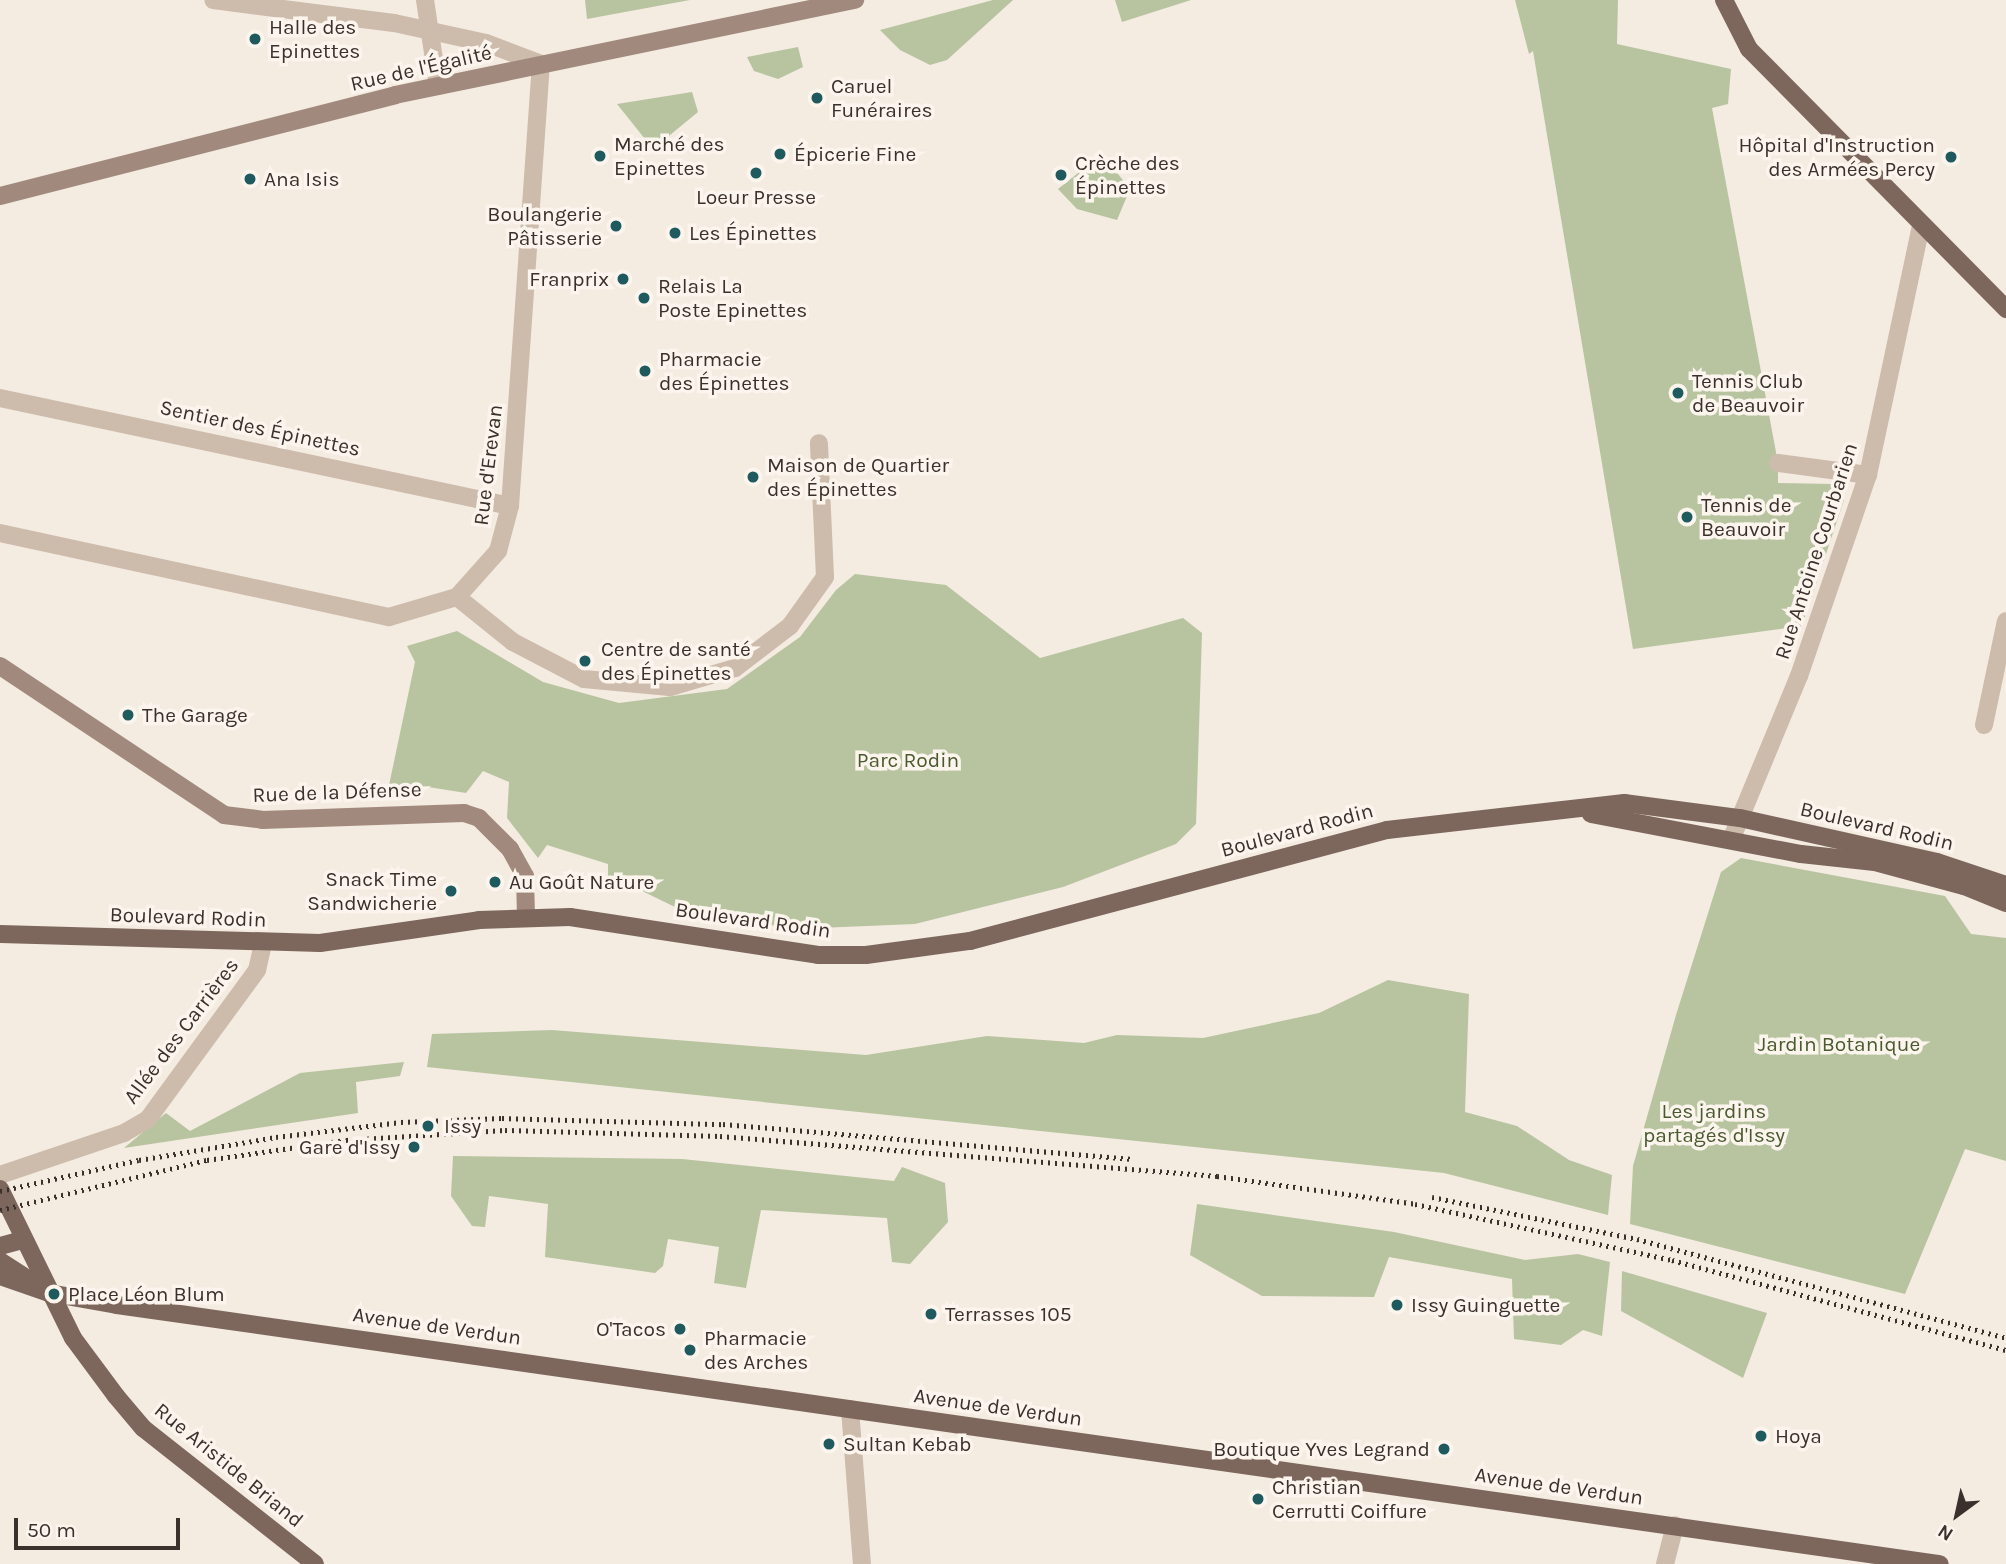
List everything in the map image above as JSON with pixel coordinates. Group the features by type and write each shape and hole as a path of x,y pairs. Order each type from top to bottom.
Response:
{"main road":[{"name":"Rue de l'Égalité","path":"0,196 438,86 855,0"},
{"path":"1724,0 1749,49 2006,309"},
{"name":"Rue de la Défense","path":"0,666 224,815 262,820 464,813 479,818 510,849 525,876 526,916"},
{"name":"Boulevard Rodin","path":"0,934 263,943 352,940 430,925 526,916 612,920 818,955 888,953 970,941 1387,830 1521,812 1570,810 1624,803 1740,818 1937,862 2006,885"},
{"name":"Boulevard Rodin","path":"1570,810 1801,854 1875,862 1949,881 2006,903"},
{"name":"Rue Aristide Briand","path":"0,1189 73,1338 143,1428 314,1564"},
{"path":"0,1246 23,1240"},
{"path":"0,1261 49,1293"},
{"path":"0,1276 49,1293"},
{"name":"Avenue de Verdun","path":"49,1293 1940,1564"}],"street":[{"path":"213,0 316,7 394,23 427,33 486,43 541,64"},
{"path":"425,0 427,33 438,86"},
{"name":"Rue d'Erevan","path":"457,597 498,551 510,506 541,64"},
{"name":"Rue Antoine Courbarien","path":"1731,840 1799,676 1868,475 1921,225"},
{"name":"Sentier des Épinettes","path":"0,398 510,506"},
{"path":"0,533 389,617 457,597 513,642 584,679 670,687 735,668 790,626 825,577 819,443"},
{"path":"1778,463 1868,475"},
{"path":"1984,725 2006,621"},
{"name":"Allée des Carrières","path":"0,1175 124,1133 148,1119 257,970 263,943"},
{"path":"850,1409 862,1564"},
{"path":"1664,1564 1675,1525"}],"green space":[{"path":"585,0 690,0 587,19"},
{"path":"993,0 1013,0 947,60 930,65 900,50 880,30"},
{"path":"1115,0 1191,0 1122,22"},
{"name":"Tennis Club de Beauvoir","path":"1515,0 1618,0 1617,44 1731,69 1728,104 1712,108 1778,463 1778,483 1834,484 1844,500 1802,626 1633,649 1533,51 1529,54"},
{"path":"798,47 803,67 778,79 754,71 747,57"},
{"path":"692,92 698,112 653,149 617,104"},
{"path":"1102,154 1130,189 1117,220 1077,209 1058,189"},
{"name":"Parc Rodin","path":"855,574 946,585 1040,658 1183,618 1202,633 1196,824 1176,844 1063,887 915,924 794,929 679,909 636,888 608,881 608,864 547,845 538,858 507,818 509,782 483,771 466,793 428,787 388,790 415,662 407,646 457,631 543,682 619,703 727,689 800,637 836,590"},
{"name":"Jardin Botanique","path":"1741,858 1945,896 1971,934 2006,938 2006,1161 1965,1149 1905,1294 1630,1224 1633,1166 1676,1015 1721,872"},
{"path":"1388,980 1469,994 1465,1112 1517,1126 1569,1160 1612,1175 1608,1215 1444,1173 427,1067 432,1034 552,1030 866,1055 987,1036 1084,1043 1117,1035 1203,1038 1319,1013"},
{"path":"404,1062 400,1076 356,1082 358,1113 124,1148 166,1113 190,1131 300,1073"},
{"path":"453,1156 682,1159 894,1181 902,1167 945,1183 948,1222 910,1264 892,1262 887,1218 761,1210 746,1288 714,1283 719,1247 668,1239 663,1266 655,1273 545,1257 548,1204 489,1196 485,1227 472,1226 451,1196"},
{"path":"1197,1204 1394,1232 1525,1260 1578,1254 1610,1262 1602,1336 1583,1330 1561,1345 1514,1339 1512,1279 1389,1257 1374,1297 1262,1296 1190,1255"},
{"path":"1622,1271 1767,1313 1743,1378 1621,1311"}],"railway":[{"path":"0,1191 139,1160 276,1137 401,1122 502,1118 723,1124 1133,1159"},
{"path":"0,1210 207,1160 346,1140 505,1130 720,1136 1217,1176 1415,1204 1672,1260 2006,1350"},
{"path":"1432,1197 1637,1239 2006,1338"}],"place":[{"name":"Halle des Epinettes","path":"255,39"},
{"name":"Caruel Funéraires","path":"817,98"},
{"name":"Épicerie Fine","path":"780,154"},
{"name":"Marché des Epinettes","path":"600,156"},
{"name":"Hôpital d'Instruction des Armées Percy","path":"1951,157"},
{"name":"Loeur Presse","path":"756,173"},
{"name":"Crèche des Épinettes","path":"1061,175"},
{"name":"Ana Isis","path":"250,179"},
{"name":"Boulangerie Pâtisserie","path":"616,226"},
{"name":"Les Épinettes","path":"675,233"},
{"name":"Franprix","path":"623,279"},
{"name":"Relais La Poste Epinettes","path":"644,298"},
{"name":"Pharmacie des Épinettes","path":"645,371"},
{"name":"Tennis Club de Beauvoir","path":"1678,393"},
{"name":"Maison de Quartier des Épinettes","path":"753,477"},
{"name":"Tennis de Beauvoir","path":"1687,517"},
{"name":"Centre de santé des Épinettes","path":"585,661"},
{"name":"The Garage","path":"128,715"},
{"name":"Au Goût Nature","path":"495,882"},
{"name":"Snack Time Sandwicherie","path":"451,891"},
{"name":"Issy","path":"428,1126"},
{"name":"Gare d'Issy","path":"414,1147"},
{"name":"Place Léon Blum","path":"54,1294"},
{"name":"Issy Guinguette","path":"1397,1305"},
{"name":"Terrasses 105","path":"931,1314"},
{"name":"O'Tacos","path":"680,1329"},
{"name":"Pharmacie des Arches","path":"690,1350"},
{"name":"Hoya","path":"1761,1436"},
{"name":"Sultan Kebab","path":"829,1444"},
{"name":"Boutique Yves Legrand","path":"1444,1449"},
{"name":"Christian Cerrutti Coiffure","path":"1258,1499"}],"park label":[{"name":"Les jardins partagés d'Issy","path":"1714,1123"}]}
